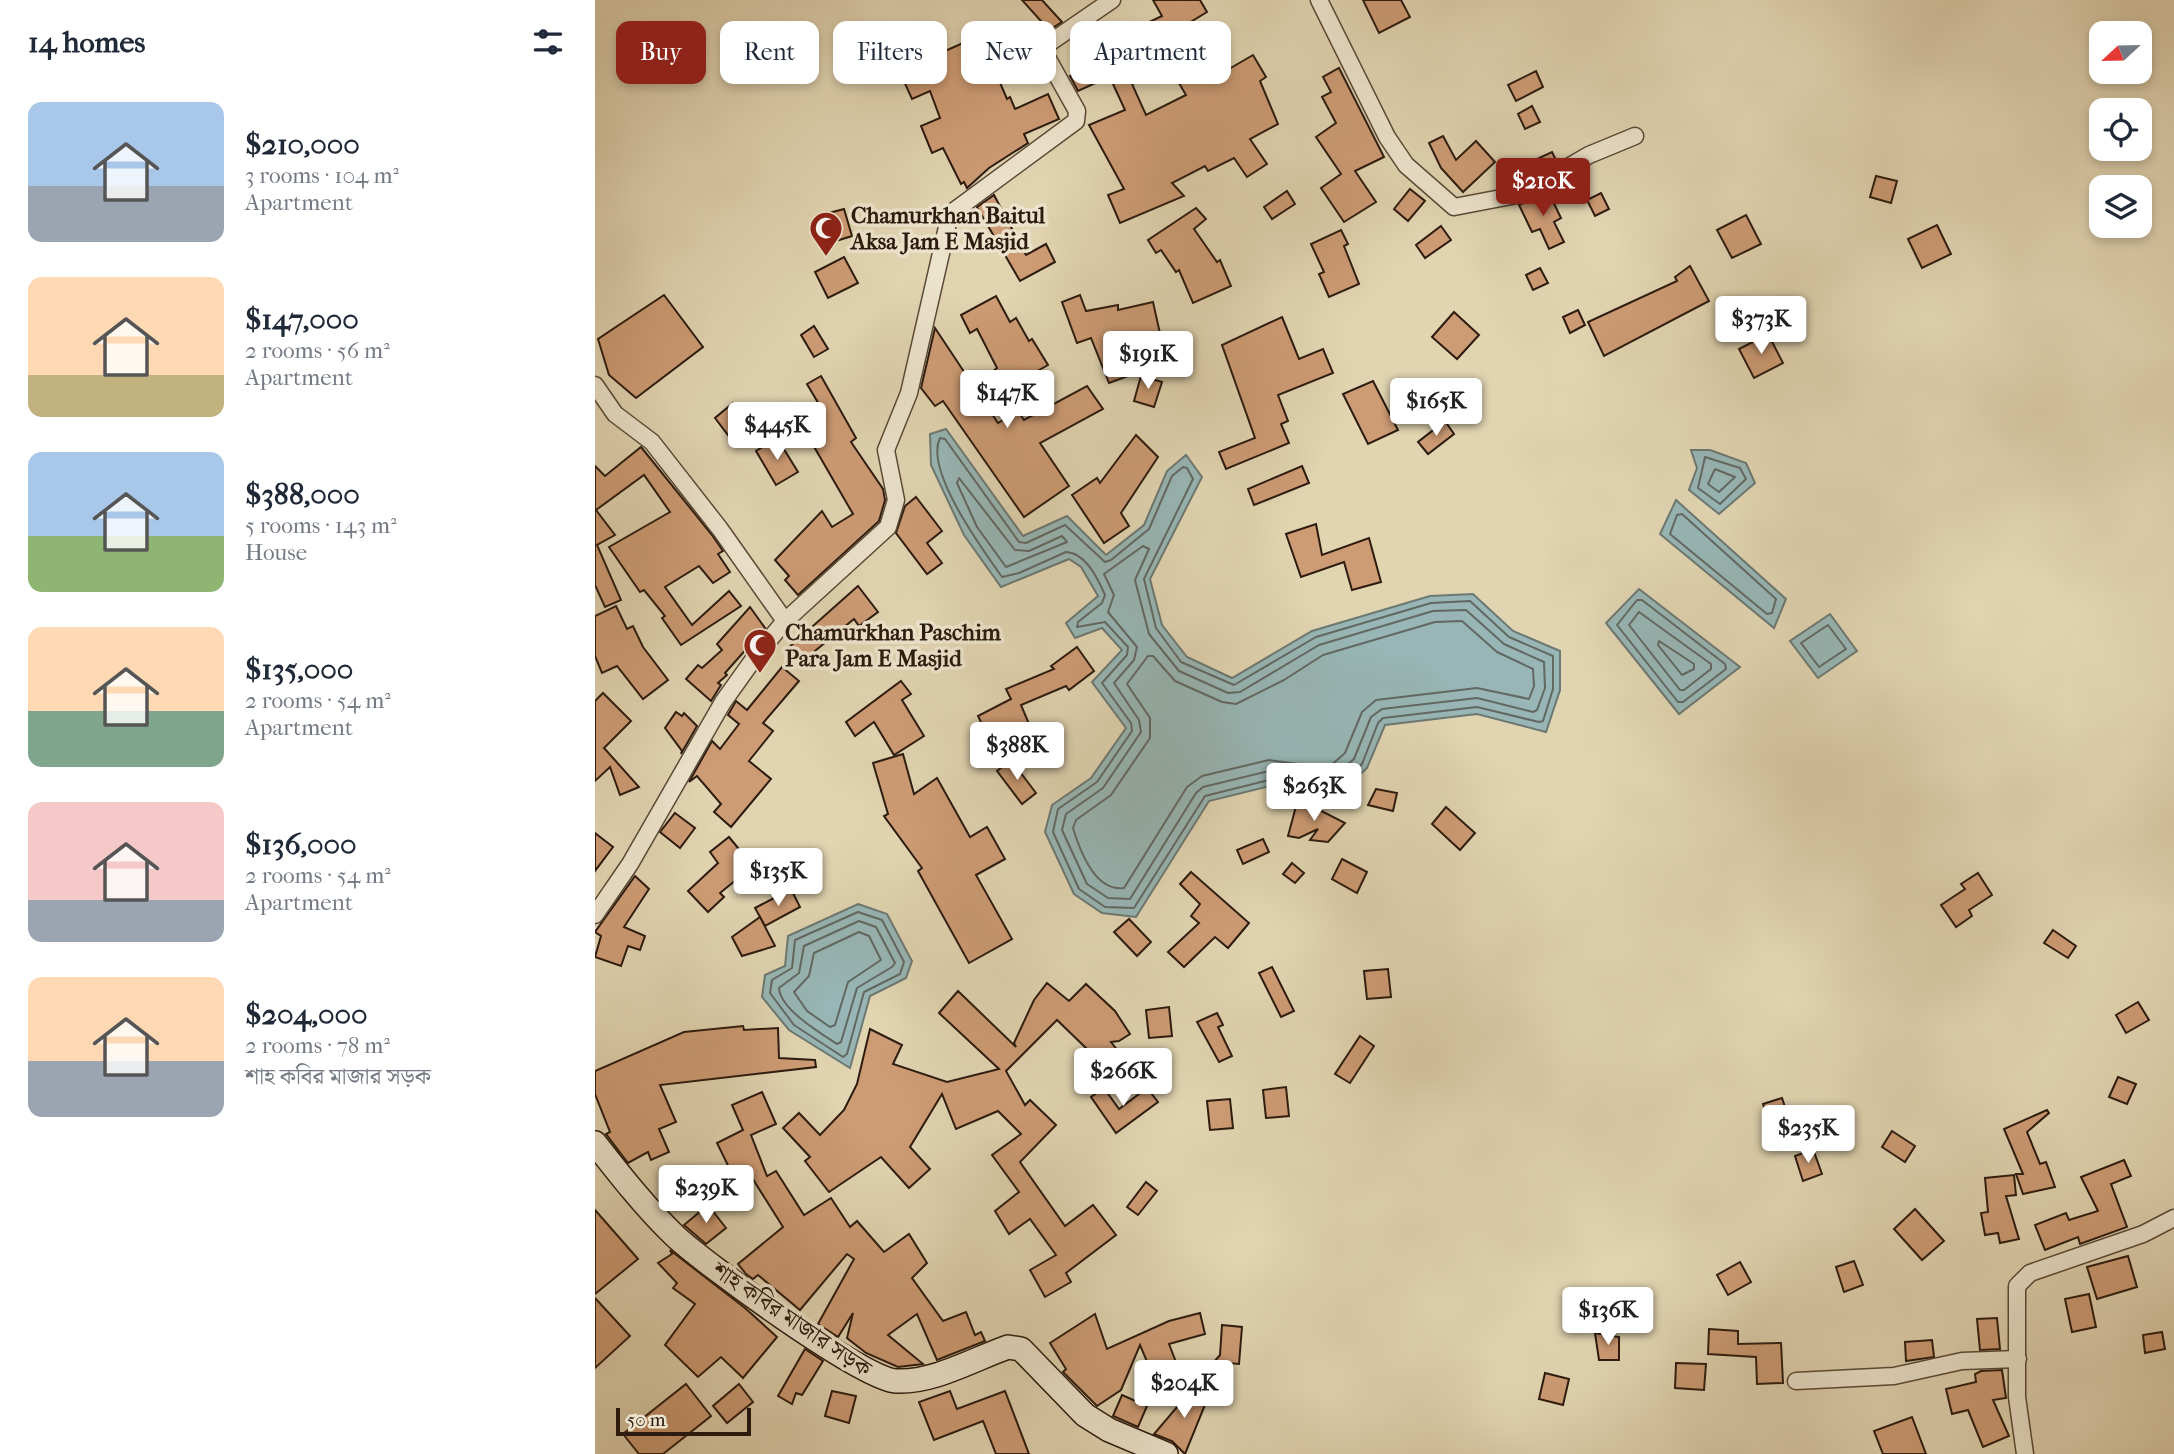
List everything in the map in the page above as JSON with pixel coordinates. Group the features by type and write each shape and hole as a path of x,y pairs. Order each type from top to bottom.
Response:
{"street":[{"path":"595,915 630,864 723,702 785,621 888,527 896,500 886,450 909,393 950,214 1076,121 1077,111 1045,54 1045,46 1112,0"},
{"path":"1319,0 1387,137 1406,165 1454,207 1522,194 1589,155 1635,136"},
{"path":"595,385 615,414 652,442 720,529 785,621"},
{"name":"শাহ কবির মাজার সড়ক","path":"595,1143 634,1192 676,1236 731,1280 878,1378 910,1381 1008,1347 1021,1349 1085,1415 1109,1430 1166,1454"},
{"path":"2025,1454 2017,1397 2017,1286 2030,1273 2131,1238 2174,1218"},
{"path":"1796,1381 1894,1376 1962,1361 2018,1359"}],"water":[{"path":"946,429 1023,536 1067,516 1106,555 1144,525 1167,471 1186,455 1202,477 1150,579 1162,625 1187,657 1232,678 1312,631 1430,596 1473,594 1513,631 1560,651 1560,690 1546,732 1477,714 1385,725 1367,768 1336,797 1274,785 1209,801 1136,917 1102,913 1074,894 1045,832 1052,805 1091,778 1126,728 1092,682 1122,650 1102,628 1075,638 1066,623 1098,596 1081,567 1069,559 1001,587 964,535 931,465 930,434"},
{"path":"1691,450 1710,450 1746,463 1755,483 1719,514 1689,490 1697,468"},
{"path":"1676,500 1786,599 1774,628 1660,534"},
{"path":"1639,589 1740,667 1679,714 1606,623"},
{"path":"1830,614 1857,651 1818,678 1790,641"},
{"path":"858,904 887,914 912,961 906,978 870,996 850,1068 789,1030 762,997 765,975 785,966 788,936"}],"building":[{"path":"1022,0 1042,0 1062,22 1056,26 1056,21 1041,21"},
{"path":"1153,0 1200,0 1207,12 1192,21 1152,21 1162,16"},
{"path":"1363,0 1401,0 1410,17 1379,33"},
{"path":"961,44 961,84 1001,84 1015,109 1048,94 1059,119 1024,134 1028,143 989,168 967,188 964,182 961,184 943,148 932,153 921,126 940,118 930,91 912,99 905,84 947,84 947,50"},
{"path":"1253,55 1266,77 1260,81 1278,124 1250,139 1267,164 1247,177 1234,158 1208,171 1205,166 1172,183 1184,196 1120,223 1108,195 1124,189 1089,125 1125,110 1113,84 1132,84 1146,115 1186,95 1180,84 1231,84 1231,68"},
{"path":"1339,68 1384,157 1355,171 1376,202 1344,222 1321,188 1341,174 1316,137 1336,123 1322,97 1331,92 1323,77"},
{"path":"1536,71 1543,87 1516,101 1508,85"},
{"path":"1074,84 1093,84 1078,91"},
{"path":"1532,106 1540,122 1525,129 1518,114"},
{"path":"1443,136 1456,160 1476,141 1495,162 1463,192 1441,168 1429,143"},
{"path":"1552,152 1557,162 1542,170 1537,159"},
{"path":"1876,176 1897,181 1891,203 1870,197"},
{"path":"1410,189 1425,201 1408,221 1394,209"},
{"path":"1287,191 1295,204 1272,219 1264,207"},
{"path":"1548,191 1561,218 1554,222 1564,242 1549,249 1540,229 1532,232 1519,205"},
{"path":"1601,193 1609,209 1595,216 1587,200"},
{"path":"994,195 1026,255 1046,244 1055,262 1020,281 977,207"},
{"path":"1196,208 1206,219 1194,229 1217,262 1220,260 1231,286 1193,303 1179,270 1176,272 1161,250 1156,253 1148,240"},
{"path":"844,209 852,236 833,242 825,214"},
{"path":"1746,215 1761,244 1732,258 1717,230"},
{"path":"1937,225 1951,254 1922,268 1908,239"},
{"path":"1441,226 1451,240 1425,258 1416,245"},
{"path":"1341,230 1348,244 1344,246 1359,284 1329,297 1319,274 1324,272 1311,244"},
{"path":"844,257 858,283 828,298 815,272"},
{"path":"1690,266 1709,301 1604,356 1588,322 1677,281 1675,277"},
{"path":"1540,268 1548,283 1533,290 1526,275"},
{"path":"664,295 703,347 636,398 609,375 598,339"},
{"path":"1080,295 1086,311 1118,305 1118,310 1153,302 1161,338 1120,347 1131,375 1109,383 1091,338 1077,343 1062,302"},
{"path":"996,296 1010,322 1016,318 1029,341 1032,339 1048,365 1002,391 992,372 997,368 977,329 970,333 961,315"},
{"path":"1578,310 1585,325 1570,333 1563,317"},
{"path":"1454,312 1479,335 1457,359 1432,337"},
{"path":"1282,317 1299,359 1323,349 1333,373 1278,395 1288,421 1281,424 1289,443 1226,469 1219,452 1255,438 1222,345"},
{"path":"814,326 828,349 814,357 801,335"},
{"path":"935,328 998,423 1018,411 1024,420 1087,386 1103,409 1040,443 1069,486 1024,517 943,401 935,406 921,388"},
{"path":"1768,334 1783,363 1754,378 1739,349"},
{"path":"821,376 856,438 851,442 883,489 885,500 879,521 798,595 785,580 789,576 775,560 822,511 832,527 853,514 798,419 820,406 807,384"},
{"path":"1141,376 1162,382 1154,407 1134,401"},
{"path":"1373,381 1398,430 1368,444 1343,394"},
{"path":"733,403 747,421 728,435 715,418"},
{"path":"1445,421 1454,434 1428,454 1418,442"},
{"path":"1136,435 1158,457 1121,513 1129,526 1104,543 1072,495 1097,478 1100,483"},
{"path":"777,438 798,472 776,485 756,451"},
{"path":"641,447 712,535 723,551 718,554 730,572 713,583 699,566 665,587 692,625 729,591 741,606 681,645 662,618 665,616 644,590 640,592 609,547 670,512 644,475 596,510 615,535 597,545 621,600 605,607 595,585 595,466 605,476"},
{"path":"1302,466 1309,483 1254,505 1248,489"},
{"path":"916,497 942,531 927,543 942,563 927,574 896,533 905,506"},
{"path":"1316,524 1322,555 1369,538 1381,582 1352,590 1344,562 1301,577 1286,534"},
{"path":"858,586 878,612 859,626 854,619 799,664 787,649"},
{"path":"616,606 627,629 633,626 643,647 668,680 643,699 617,666 602,673 595,656 595,616"},
{"path":"750,607 765,628 725,673 727,675 718,683 721,685 711,701 686,679 698,665 702,668 722,650 717,644"},
{"path":"1077,647 1094,671 1069,690 1066,686 1021,705 1037,743 999,759 978,716 1011,699 1006,689 1054,669 1051,666"},
{"path":"782,667 799,681 763,723 773,731 749,761 771,779 731,827 714,812 721,804 697,776 689,782 712,741 720,749 739,724 728,715 736,701 747,710"},
{"path":"901,681 911,694 902,700 924,736 894,755 874,722 855,736 846,722"},
{"path":"603,693 631,721 604,748 639,787 620,795 610,767 595,781 595,701"},
{"path":"676,712 682,716 684,713 697,726 681,754 682,751 665,728"},
{"path":"903,754 914,794 937,778 970,837 987,827 1005,859 976,875 1012,939 969,963 918,871 922,868 884,816 888,814 873,763"},
{"path":"1011,760 1036,793 1022,804 997,771"},
{"path":"1376,789 1397,793 1393,811 1368,805"},
{"path":"1298,799 1345,823 1328,842 1310,840 1318,829 1299,838 1288,836"},
{"path":"1446,807 1475,833 1460,850 1432,824"},
{"path":"675,813 695,828 680,848 660,832"},
{"path":"595,833 613,847 595,871"},
{"path":"729,837 753,866 720,893 724,897 708,912 688,891 718,863 710,852"},
{"path":"1263,839 1269,852 1243,864 1237,850"},
{"path":"1342,859 1367,872 1357,893 1332,879"},
{"path":"1292,863 1304,873 1295,883 1283,874"},
{"path":"1191,872 1249,923 1228,948 1215,937 1184,967 1168,952 1199,923 1191,916 1200,904 1180,884"},
{"path":"1978,873 1992,895 1969,910 1972,916 1956,927 1941,905 1965,889 1961,884"},
{"path":"635,876 649,889 624,927 645,936 640,950 628,946 621,966 595,957 601,936 595,932"},
{"path":"791,889 800,907 765,926 755,908"},
{"path":"760,917 775,946 742,956 732,937"},
{"path":"1129,919 1151,942 1137,956 1114,932"},
{"path":"2053,930 2076,946 2068,958 2044,943"},
{"path":"1272,967 1294,1011 1281,1017 1259,973"},
{"path":"1388,969 1391,997 1367,999 1364,971"},
{"path":"1047,983 1069,1001 1086,984 1115,1011 1130,1034 1119,1041 1111,1042 1126,1061 1097,1085 1075,1059 1087,1049 1057,1020 1006,1071 1025,1105 1030,1100 1056,1125 1020,1162 1065,1226 1093,1205 1116,1235 1066,1273 1071,1282 1045,1297 1030,1270 1056,1255 1030,1219 1009,1234 995,1211 1019,1192 992,1155 1021,1134 998,1111 956,1129 942,1094 910,1147 930,1169 909,1188 881,1157 829,1192 805,1161 810,1157 783,1128 799,1113 820,1135 844,1110 857,1084 870,1029 902,1045 893,1064 947,1082 999,1069 939,1013 958,991 1016,1047 1014,1043 1034,1000"},
{"path":"2138,1002 2149,1020 2126,1033 2116,1015"},
{"path":"1169,1007 1172,1036 1149,1038 1146,1010"},
{"path":"1217,1013 1223,1025 1218,1027 1232,1056 1219,1062 1197,1022"},
{"path":"743,1026 744,1030 778,1028 779,1058 815,1060 816,1067 660,1085 676,1122 659,1129 669,1152 651,1160 648,1152 628,1163 606,1134 610,1132 595,1094 595,1071 684,1032"},
{"path":"1360,1036 1374,1046 1350,1083 1335,1074"},
{"path":"2118,1077 2136,1084 2127,1104 2109,1097"},
{"path":"1286,1087 1289,1116 1266,1118 1263,1090"},
{"path":"1104,1088 1119,1109 1147,1088 1158,1102 1116,1133 1091,1097"},
{"path":"762,1092 776,1124 751,1135 767,1176 776,1171 804,1215 831,1198 850,1227 857,1221 884,1252 909,1234 927,1263 912,1278 943,1321 966,1312 975,1335 981,1332 985,1341 937,1360 917,1314 888,1335 923,1364 898,1367 866,1353 847,1338 853,1313 838,1337 818,1324 854,1259 847,1254 800,1310 758,1275 753,1279 746,1274 738,1264 783,1227 749,1173 735,1180 717,1143 743,1130 732,1105"},
{"path":"1782,1098 1790,1122 1771,1128 1763,1104"},
{"path":"1230,1099 1233,1128 1210,1130 1207,1101"},
{"path":"2047,1110 2049,1113 2027,1132 2040,1164 2046,1162 2055,1187 2023,1194 2016,1174 2023,1174 2004,1129"},
{"path":"1892,1131 1915,1146 1905,1162 1882,1147"},
{"path":"1813,1149 1822,1174 1803,1181 1795,1156"},
{"path":"2124,1160 2131,1176 2111,1184 2127,1227 2080,1244 2078,1237 2045,1250 2035,1225 2066,1213 2069,1220 2098,1211 2081,1177"},
{"path":"2014,1175 2016,1195 2006,1196 2019,1239 2000,1243 1998,1233 1985,1235 1981,1213 1988,1212 1985,1178"},
{"path":"1146,1182 1157,1191 1138,1215 1127,1207"},
{"path":"708,1205 726,1228 706,1244 684,1225"},
{"path":"1915,1209 1944,1241 1922,1260 1894,1229"},
{"path":"595,1210 638,1259 595,1294"},
{"path":"670,1250 745,1308 777,1337 743,1378 721,1357 698,1377 665,1345 695,1304 673,1288 677,1283 658,1263 672,1254"},
{"path":"2128,1256 2137,1287 2097,1299 2087,1267"},
{"path":"1854,1261 1863,1285 1844,1292 1836,1267"},
{"path":"1740,1262 1751,1282 1728,1295 1717,1275"},
{"path":"2089,1294 2096,1327 2072,1332 2065,1299"},
{"path":"595,1298 630,1336 595,1368"},
{"path":"1200,1313 1205,1334 1169,1344 1181,1375 1157,1385 1140,1345 1121,1390 1097,1406 1063,1372 1066,1369 1050,1343 1095,1314 1107,1349 1169,1321"},
{"path":"1997,1318 2000,1349 1980,1350 1977,1319"},
{"path":"1222,1325 1242,1327 1239,1364 1214,1362 1220,1355"},
{"path":"1709,1329 1738,1331 1738,1344 1781,1343 1783,1383 1757,1384 1756,1357 1708,1354"},
{"path":"2162,1332 2165,1349 2145,1353 2143,1335"},
{"path":"1595,1333 1619,1337 1619,1360 1599,1360"},
{"path":"1932,1340 1934,1357 1906,1361 1905,1342"},
{"path":"805,1349 823,1361 802,1395 796,1393 792,1404 778,1396"},
{"path":"1676,1363 1706,1364 1704,1390 1675,1388"},
{"path":"2002,1370 2006,1398 1993,1400 2009,1436 1983,1447 1968,1410 1952,1414 1946,1389 1976,1382 1975,1374 1981,1371"},
{"path":"1545,1373 1569,1379 1563,1405 1539,1399"},
{"path":"686,1384 711,1416 663,1454 639,1454 623,1434"},
{"path":"739,1384 753,1402 727,1423 713,1406"},
{"path":"1194,1387 1209,1395 1185,1454 1172,1441 1154,1434"},
{"path":"832,1391 856,1396 849,1423 825,1416"},
{"path":"950,1391 957,1409 1005,1391 1029,1454 996,1454 983,1421 934,1440 919,1402"},
{"path":"1122,1395 1147,1406 1138,1427 1113,1416"},
{"path":"1912,1417 1926,1454 1883,1454 1874,1431"}],"place":[{"name":"Chamurkhan Baitul Aksa Jam E Masjid","path":"826,258"},
{"name":"Chamurkhan Paschim Para Jam E Masjid","path":"760,675"}]}
